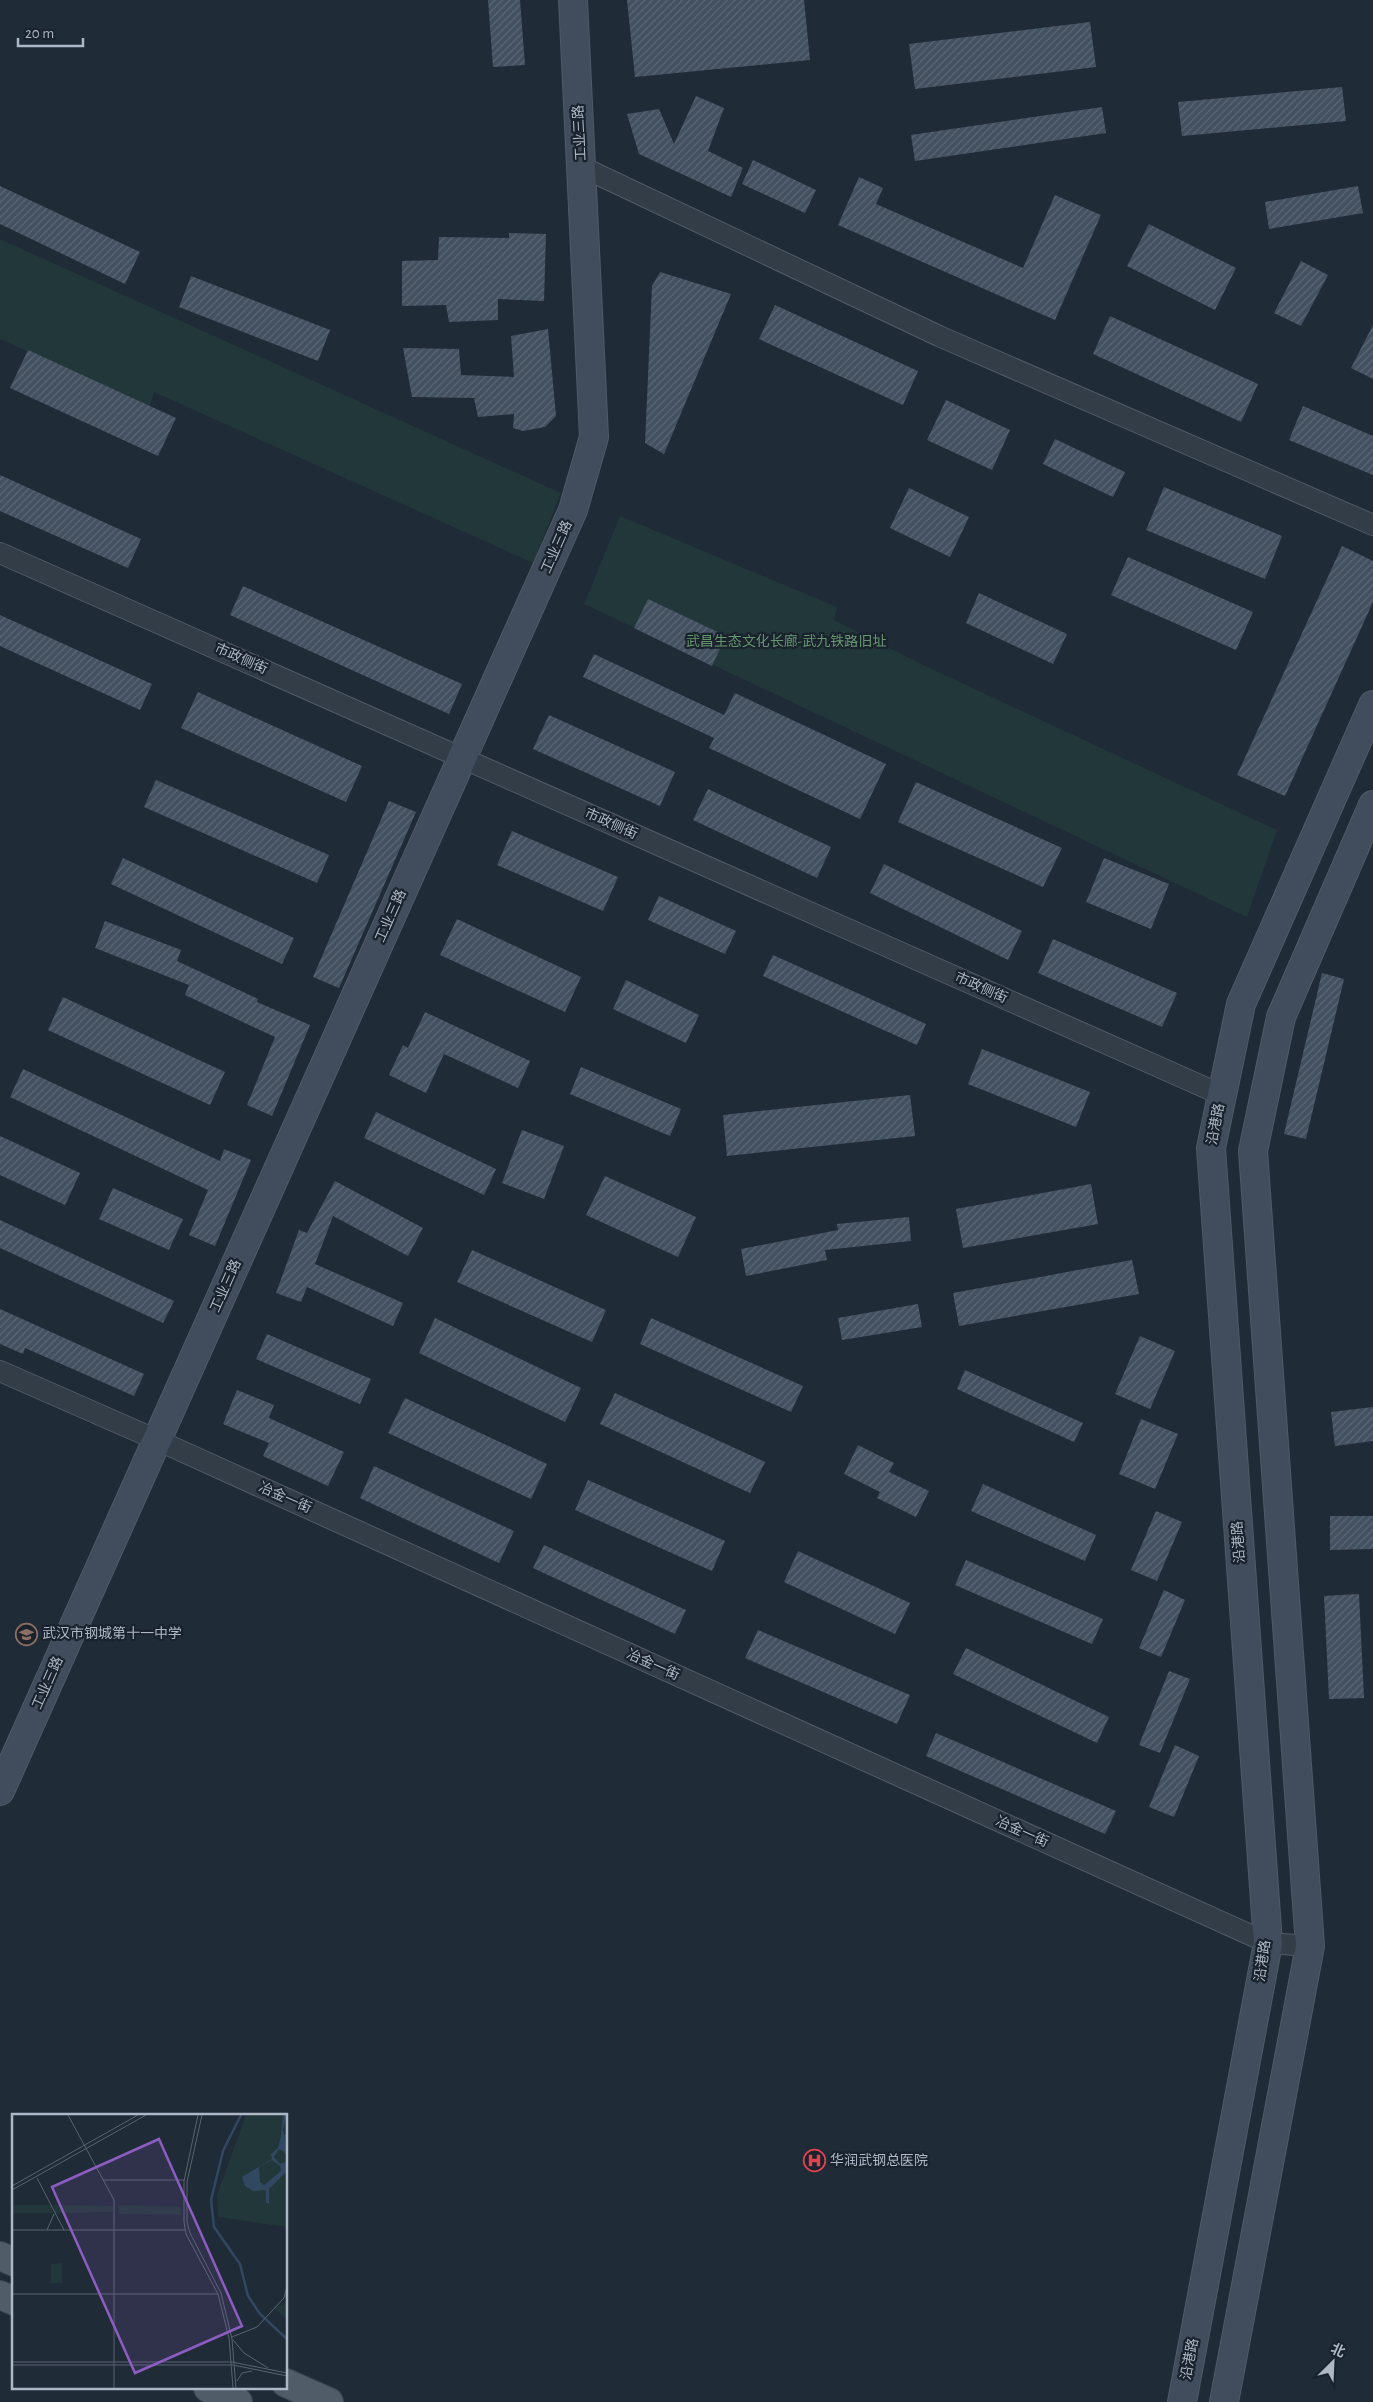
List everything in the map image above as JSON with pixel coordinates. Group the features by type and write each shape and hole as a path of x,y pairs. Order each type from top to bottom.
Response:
{"main road":[{"name":"工业三路","path":"0,1791 573,510 594,437 574,0"},
{"name":"沿港路","path":"1182,2402 1268,1943 1211,1148 1241,1004 1373,705"},
{"path":"1224,2402 1310,1946 1253,1151 1281,1017 1373,805"},
{"path":"1227,1369 1269,1368"},
{"path":"0,2256 12,2261"},
{"path":"0,2295 12,2300"},
{"path":"288,2384 329,2402"},
{"path":"212,2390 238,2402"}],"street":[{"path":"582,167 939,336 1373,525"},
{"name":"市政侧街","path":"0,553 1222,1095"},
{"name":"冶金一街","path":"0,1371 157,1440 1268,1943 1310,1946"}],"green space":[{"path":"0,239 561,493 533,563 154,392 150,406 0,339"},
{"name":"武昌生态文化长廊-武九铁路旧址","path":"620,516 837,607 834,620 919,663 1277,830 1247,917 584,604"}],"building":[{"path":"488,0 520,0 525,65 493,67"},
{"path":"627,0 804,0 810,60 635,77"},
{"path":"1090,22 1096,67 915,89 909,44"},
{"path":"1342,87 1346,121 1182,136 1178,102"},
{"path":"696,96 724,108 708,151 743,168 731,197 639,154 627,114 659,109 674,144"},
{"path":"1102,107 1106,133 915,161 911,135"},
{"path":"753,160 816,190 805,213 742,184"},
{"path":"859,177 883,188 876,204 1023,268 1055,195 1101,215 1055,320 838,225"},
{"path":"0,186 140,252 125,284 0,224"},
{"path":"1358,186 1363,213 1269,229 1265,202"},
{"path":"1149,224 1236,268 1215,310 1127,266"},
{"path":"509,233 546,234 544,301 498,299 498,320 449,322 446,305 402,306 402,261 438,260 439,237 509,238"},
{"path":"1301,261 1328,275 1301,326 1274,313"},
{"path":"660,272 731,294 664,454 645,443 652,286"},
{"path":"191,276 330,330 318,361 179,307"},
{"path":"775,305 918,371 903,405 759,339"},
{"path":"1110,316 1258,384 1241,422 1093,354"},
{"path":"1373,325 1373,379 1351,368"},
{"path":"548,329 556,416 545,427 523,431 513,428 514,414 478,417 474,398 412,397 403,348 459,349 461,375 514,377 511,336"},
{"path":"28,350 176,418 158,456 10,388"},
{"path":"946,400 1010,430 992,470 927,440"},
{"path":"1303,406 1373,436 1373,475 1289,440"},
{"path":"1055,439 1125,472 1113,497 1043,464"},
{"path":"0,475 141,539 128,568 0,511"},
{"path":"1164,487 1282,536 1265,579 1146,530"},
{"path":"909,488 969,517 950,557 890,528"},
{"path":"1342,546 1373,561 1373,602 1285,796 1237,775"},
{"path":"1128,557 1253,612 1236,650 1111,595"},
{"path":"243,586 462,684 449,714 230,615"},
{"path":"979,593 1067,634 1053,664 966,623"},
{"path":"648,599 726,636 712,666 634,628"},
{"path":"0,615 152,684 140,710 0,646"},
{"path":"594,654 724,715 735,693 886,764 860,819 709,748 714,738 583,677"},
{"path":"198,692 362,766 346,802 181,728"},
{"path":"549,715 675,772 660,806 533,749"},
{"path":"156,780 329,855 317,883 144,807"},
{"path":"916,782 1062,848 1043,887 898,822"},
{"path":"708,789 831,847 817,878 693,820"},
{"path":"389,801 416,812 339,988 313,977"},
{"path":"512,831 618,877 603,911 497,865"},
{"path":"123,858 294,938 282,964 111,884"},
{"path":"1104,858 1169,884 1151,929 1086,902"},
{"path":"884,864 1022,931 1008,960 870,893"},
{"path":"659,896 736,931 725,954 648,920"},
{"path":"457,919 581,977 565,1012 440,955"},
{"path":"105,921 181,950 177,961 258,999 257,1002 310,1025 272,1116 247,1105 275,1037 185,995 189,985 95,948"},
{"path":"1053,939 1177,993 1162,1027 1038,973"},
{"path":"773,955 926,1024 917,1045 763,976"},
{"path":"1322,973 1344,979 1306,1139 1284,1134"},
{"path":"626,980 699,1015 686,1043 613,1009"},
{"path":"63,997 225,1072 210,1105 48,1030"},
{"path":"425,1012 530,1061 518,1088 444,1054 426,1093 389,1075 403,1045 408,1048"},
{"path":"982,1049 1090,1092 1076,1127 968,1084"},
{"path":"581,1067 681,1109 670,1136 570,1094"},
{"path":"23,1069 220,1161 224,1149 251,1160 215,1246 189,1235 208,1190 10,1097"},
{"path":"910,1095 915,1136 727,1156 723,1115"},
{"path":"376,1112 496,1169 484,1195 364,1138"},
{"path":"522,1130 564,1146 544,1199 502,1183"},
{"path":"0,1136 80,1173 65,1205 0,1175"},
{"path":"605,1176 696,1217 678,1257 586,1215"},
{"path":"335,1181 423,1228 408,1256 333,1216 315,1264 403,1303 393,1326 307,1287 301,1302 276,1293 299,1230 307,1233"},
{"path":"1091,1184 1098,1224 963,1248 956,1209"},
{"path":"113,1188 183,1219 169,1250 99,1219"},
{"path":"909,1217 911,1241 825,1250 827,1260 746,1276 741,1249 838,1230 837,1224"},
{"path":"0,1220 174,1301 163,1323 0,1248"},
{"path":"472,1250 606,1310 592,1342 457,1282"},
{"path":"1132,1260 1139,1294 959,1326 953,1293"},
{"path":"918,1304 922,1327 842,1340 838,1318"},
{"path":"0,1309 144,1374 134,1396 25,1348 23,1354 0,1344"},
{"path":"435,1318 581,1388 565,1422 419,1353"},
{"path":"651,1318 803,1386 791,1412 640,1344"},
{"path":"267,1334 371,1379 360,1404 256,1359"},
{"path":"1140,1336 1175,1351 1150,1409 1115,1394"},
{"path":"965,1370 1083,1423 1074,1442 957,1389"},
{"path":"237,1390 274,1405 269,1418 344,1452 328,1486 263,1456 269,1443 223,1424"},
{"path":"615,1393 765,1462 750,1493 600,1424"},
{"path":"405,1398 547,1464 531,1499 388,1433"},
{"path":"1373,1407 1373,1441 1335,1446 1331,1412"},
{"path":"1141,1419 1178,1434 1155,1489 1119,1474"},
{"path":"858,1445 894,1463 889,1472 929,1491 916,1517 877,1498 880,1492 844,1474"},
{"path":"374,1466 514,1531 499,1563 360,1498"},
{"path":"588,1480 725,1541 712,1571 575,1510"},
{"path":"983,1484 1096,1535 1085,1561 971,1511"},
{"path":"1156,1511 1182,1522 1157,1581 1131,1570"},
{"path":"1330,1516 1373,1516 1373,1549 1330,1550"},
{"path":"544,1545 686,1610 675,1634 533,1568"},
{"path":"798,1551 910,1603 895,1634 784,1582"},
{"path":"966,1560 1103,1619 1092,1644 955,1585"},
{"path":"1164,1590 1185,1600 1161,1657 1139,1648"},
{"path":"1359,1594 1364,1698 1329,1699 1324,1596"},
{"path":"758,1630 910,1695 897,1724 745,1658"},
{"path":"966,1648 1109,1717 1097,1743 953,1674"},
{"path":"1169,1671 1190,1679 1160,1753 1139,1745"},
{"path":"936,1733 1116,1811 1105,1834 926,1756"},
{"path":"1175,1745 1199,1756 1174,1817 1149,1807"}],"place":[{"name":"武汉市钢城第十一中学","path":"26,1634"},
{"name":"华润武钢总医院","path":"814,2161"}]}
